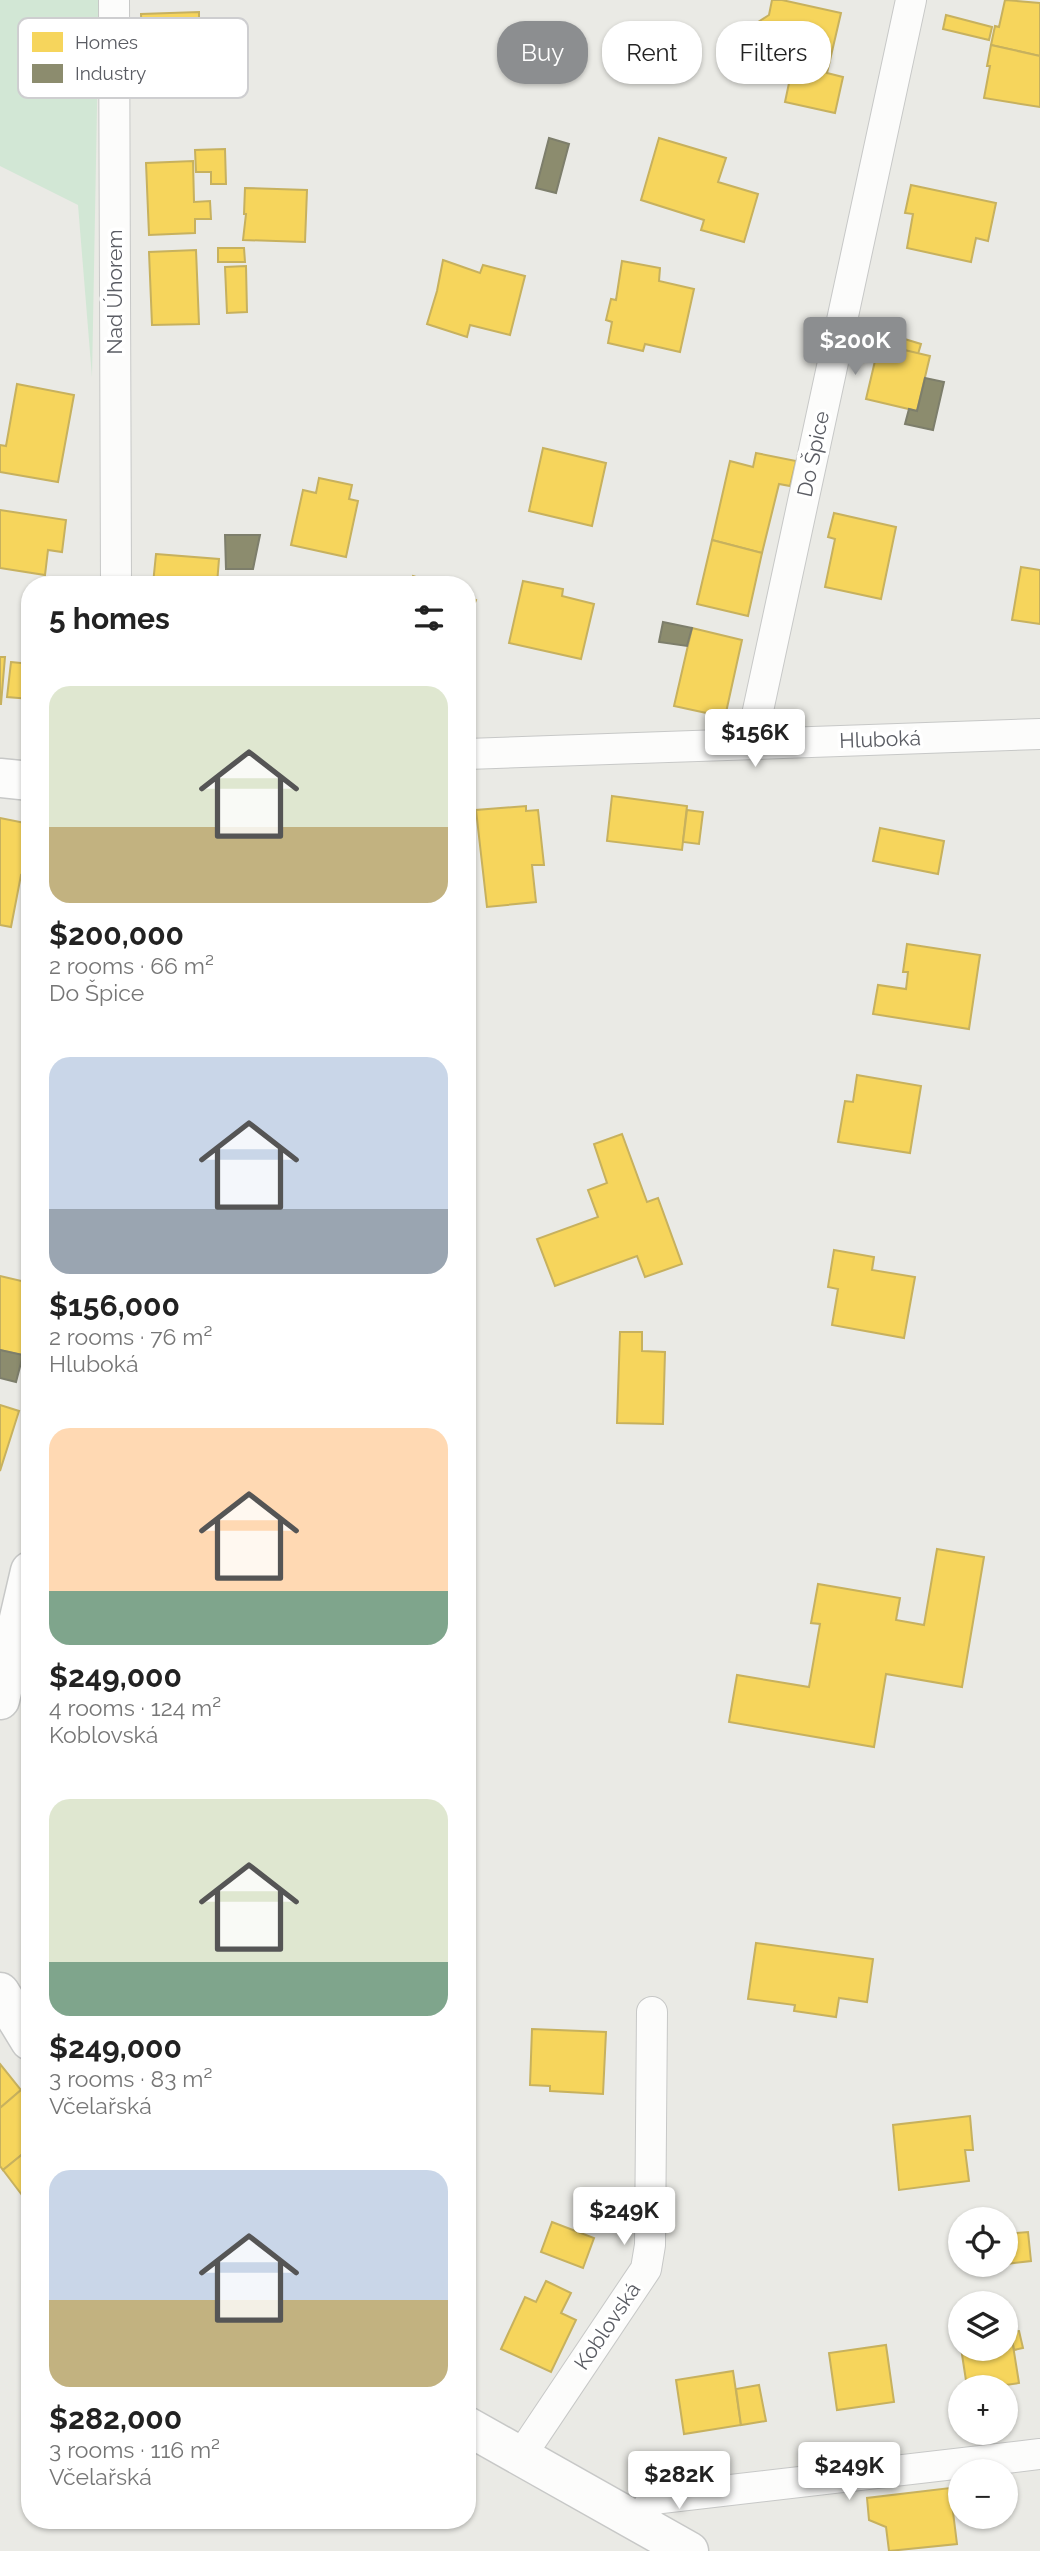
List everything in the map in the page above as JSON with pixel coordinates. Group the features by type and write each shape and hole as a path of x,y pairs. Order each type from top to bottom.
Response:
{"street":[{"name":"Nad Úhorem","path":"114,0 114,18"},
{"name":"Do Špice","path":"751,743 911,0"},
{"name":"Nad Úhorem","path":"114,98 116,576"},
{"name":"Hluboká","path":"476,754 1040,734"},
{"path":"0,778 21,780"},
{"path":"0,1700 21,1610"},
{"path":"0,1992 21,2026"},
{"name":"Koblovská","path":"520,2457 646,2269 650,2245 652,2012"},
{"path":"476,2431 689,2551"},
{"path":"639,2521 653,2499 1040,2454"}],"green space":[{"path":"0,0 99,0 99,18 18,18 18,98 97,98 92,377 78,205 0,166"}],"building: Homes":[{"path":"772,0 841,13 831,56 831,21 760,21 769,15"},
{"path":"1005,0 1040,3 1040,56 991,45 995,26 999,27"},
{"path":"199,12 199,18 141,18 141,14"},
{"path":"946,15 992,27 989,40 943,29"},
{"path":"991,45 1040,56 1040,107 984,98"},
{"path":"831,74 843,77 835,113 785,102 789,84 831,84"},
{"path":"659,138 726,158 718,182 758,194 744,242 701,230 704,220 641,200"},
{"path":"225,149 226,184 211,184 211,172 196,172 195,150"},
{"path":"193,161 194,202 210,201 211,219 195,219 195,233 149,235 146,163"},
{"path":"911,185 996,203 988,241 976,238 971,262 907,248 913,214 905,213"},
{"path":"245,188 307,190 305,242 243,240"},
{"path":"218,248 244,248 245,262 218,262"},
{"path":"196,250 199,324 152,325 149,252"},
{"path":"443,260 480,273 483,265 525,276 510,335 470,325 467,337 427,324"},
{"path":"622,261 660,268 659,281 694,289 680,352 645,344 643,351 608,343 612,322 606,320 611,299 616,300"},
{"path":"246,266 247,312 227,313 225,267"},
{"path":"898,337 921,344 918,354 896,348"},
{"path":"879,344 930,356 917,411 866,399"},
{"path":"17,384 74,395 58,482 0,472 0,445 6,446"},
{"path":"543,448 606,463 592,526 529,511"},
{"path":"756,453 796,461 790,486 779,484 762,553 712,540 730,461 753,467"},
{"path":"319,478 352,485 349,499 358,501 346,557 291,545 303,490 316,493"},
{"path":"0,510 66,520 62,552 48,550 45,575 0,568"},
{"path":"834,513 896,527 881,599 825,587 835,539 828,537"},
{"path":"712,540 762,553 748,616 697,604"},
{"path":"156,554 219,559 218,576 154,576"},
{"path":"1021,567 1040,570 1040,624 1012,620"},
{"path":"523,581 563,589 562,596 594,604 581,659 509,643"},
{"path":"692,628 742,640 725,717 674,706"},
{"path":"0,657 5,657 1,704 0,704"},
{"path":"11,662 21,663 21,698 7,697"},
{"path":"612,796 687,806 682,850 607,841"},
{"path":"526,806 526,811 538,810 544,865 532,865 536,902 487,907 476,810"},
{"path":"687,810 703,812 699,844 683,842"},
{"path":"0,818 21,822 21,875 11,927 0,925"},
{"path":"880,828 944,841 938,874 873,861"},
{"path":"907,944 980,955 969,1029 873,1014 878,985 906,989 908,972 903,972"},
{"path":"857,1075 921,1086 910,1153 838,1142 845,1101 853,1102"},
{"path":"622,1134 647,1202 658,1198 682,1264 645,1277 637,1256 555,1286 537,1239 598,1217 588,1190 607,1183 594,1144"},
{"path":"834,1250 874,1257 872,1270 915,1277 904,1338 832,1325 838,1289 828,1287"},
{"path":"0,1276 21,1281 21,1355 0,1350"},
{"path":"620,1332 642,1332 642,1351 665,1352 663,1424 617,1423"},
{"path":"0,1405 19,1411 0,1471"},
{"path":"937,1549 984,1557 962,1687 886,1674 874,1747 729,1722 737,1675 809,1687 820,1624 811,1623 818,1584 900,1598 896,1620 924,1625"},
{"path":"756,1943 873,1959 867,2002 839,1998 836,2017 794,2011 795,2005 748,1999"},
{"path":"532,2029 606,2032 603,2094 550,2091 550,2086 530,2085"},
{"path":"0,2064 21,2090 0,2108"},
{"path":"21,2090 21,2155 3,2170 0,2166 0,2108"},
{"path":"970,2116 973,2150 965,2150 969,2181 899,2190 893,2125"},
{"path":"21,2155 21,2194 3,2170"},
{"path":"552,2222 594,2238 583,2268 541,2252"},
{"path":"1028,2232 1031,2261 1018,2263 1018,2233"},
{"path":"546,2281 571,2293 561,2313 576,2320 551,2372 501,2349 525,2297 536,2302"},
{"path":"1018,2331 1023,2348 1018,2349"},
{"path":"886,2345 894,2402 837,2410 829,2353"},
{"path":"963,2361 1015,2361 1018,2375 965,2375"},
{"path":"733,2371 741,2425 684,2434 676,2380"},
{"path":"759,2385 766,2421 741,2425 736,2389"},
{"path":"948,2488 948,2529 955,2529 957,2544 889,2551 886,2527 869,2520 867,2498"}],"building: Industry":[{"path":"549,138 569,144 556,193 536,188"},
{"path":"925,378 944,382 933,430 905,424 909,409 917,411"},
{"path":"225,535 260,535 253,569 226,569"},
{"path":"663,622 692,628 687,646 659,642"},
{"path":"0,1350 21,1355 16,1382 0,1378"}]}
